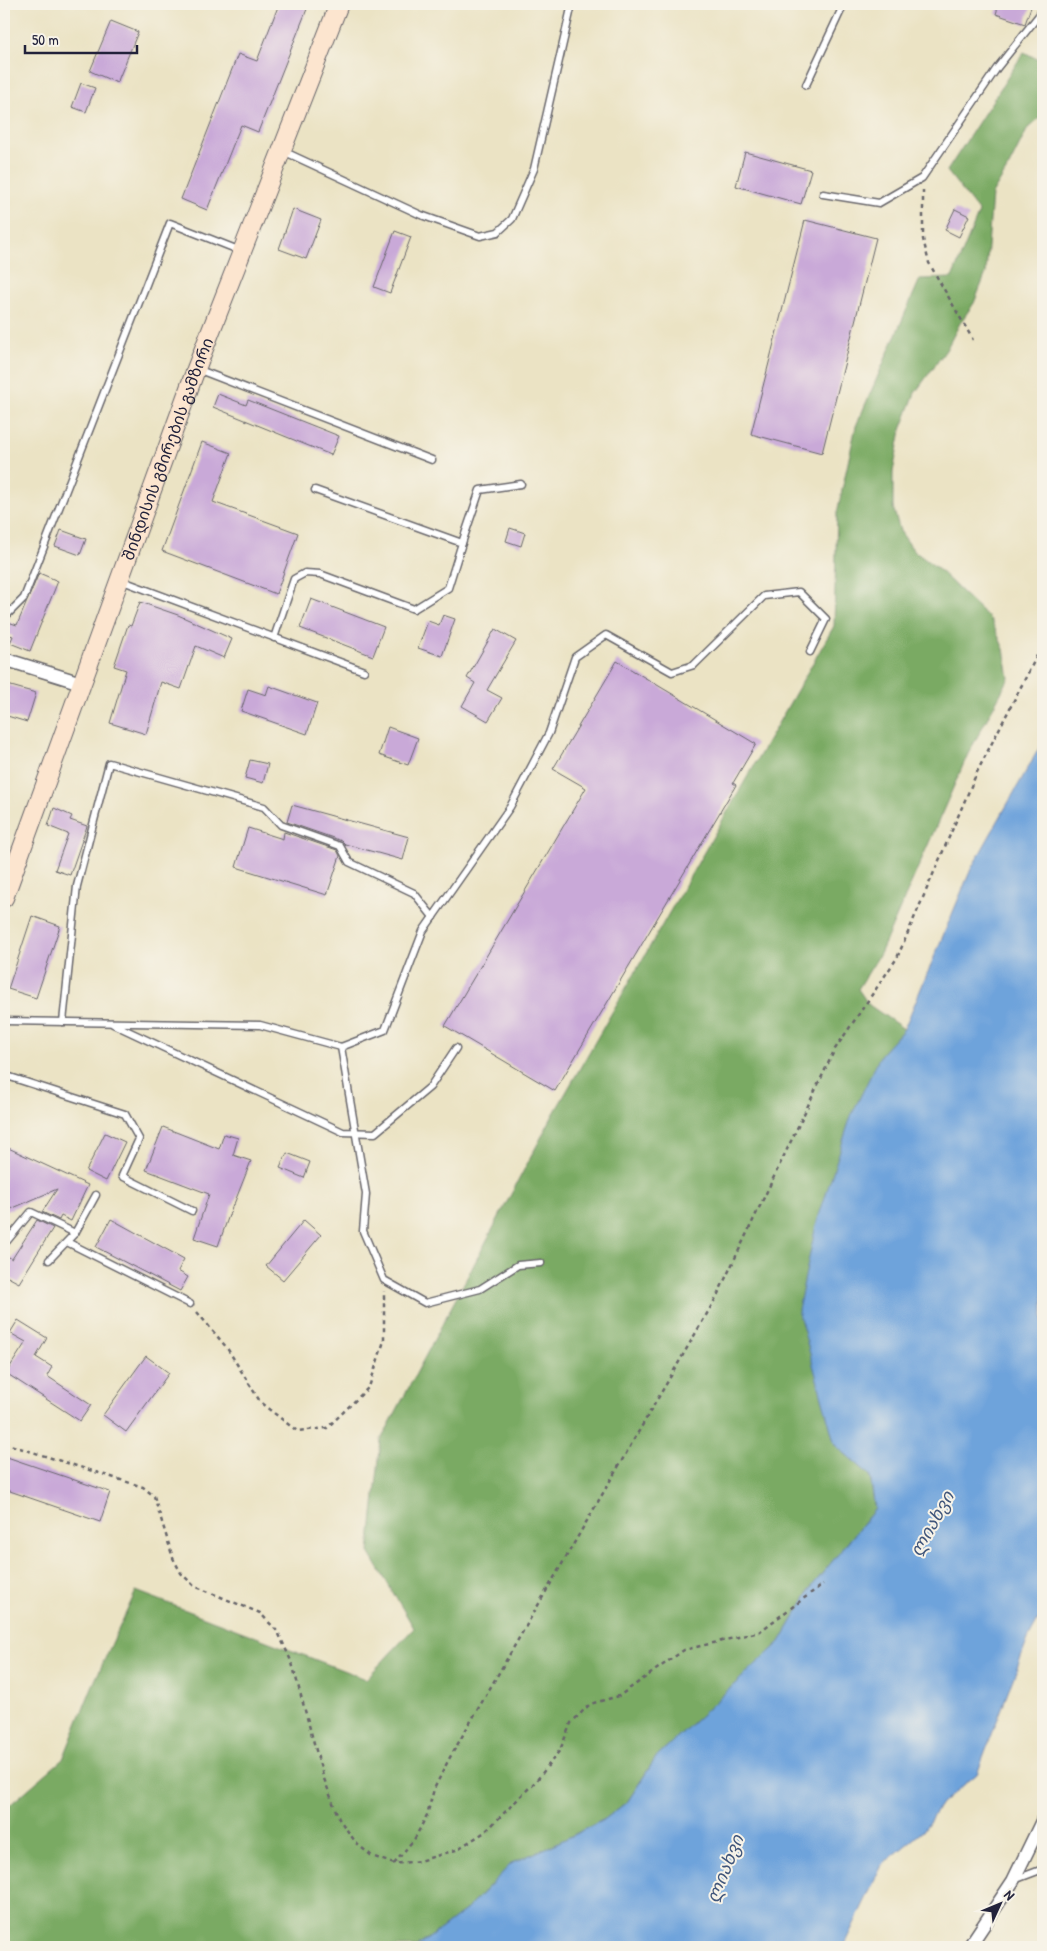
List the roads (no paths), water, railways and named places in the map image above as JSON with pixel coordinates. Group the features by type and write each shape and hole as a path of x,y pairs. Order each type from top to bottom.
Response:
{"main road":[{"name":"შინდისის გმირების გამზირი","path":"4,898 196,369 339,4"}],"street":[{"path":"4,659 81,684"},
{"path":"969,1947 1013,1880 1043,1819"}],"lane":[{"path":"282,150 421,215 480,236 498,232 512,219 534,168 572,4"},
{"path":"806,85 844,4"},
{"path":"823,194 879,204 922,178 997,68 1043,10"},
{"path":"4,618 24,598 170,223 242,252"},
{"path":"196,369 432,460"},
{"path":"274,638 294,579 305,573 320,574 414,609 448,588 480,490 521,484"},
{"path":"315,490 462,543"},
{"path":"119,580 364,671"},
{"path":"4,1021 260,1025 341,1047 385,1030 423,931 510,807 549,733 575,657 606,635 672,672 694,665 764,596 799,592 826,619 810,652"},
{"path":"62,1022 77,886 109,763 264,807 281,825 340,846 349,862 414,893 433,917"},
{"path":"110,1022 343,1132 375,1133 430,1087 456,1048"},
{"path":"341,1047 366,1194 363,1232 384,1280 425,1303 480,1289 518,1265 541,1264"},
{"path":"4,1075 125,1114 139,1139 122,1176 192,1211"},
{"path":"50,1260 75,1233 96,1195"},
{"path":"4,1239 7,1241 31,1212 75,1233"},
{"path":"67,1242 190,1304"},
{"path":"1013,1880 1043,1869"}],"water":[{"name":"ლიახვი","path":"1043,741 1043,1611 1028,1639 977,1774 941,1804 923,1831 882,1865 843,1947 417,1947 467,1909 512,1863 605,1819 628,1801 657,1756 780,1642 813,1585 875,1509 870,1475 835,1445 798,1310 816,1225 851,1116 881,1054 904,1029 971,869"}]}
